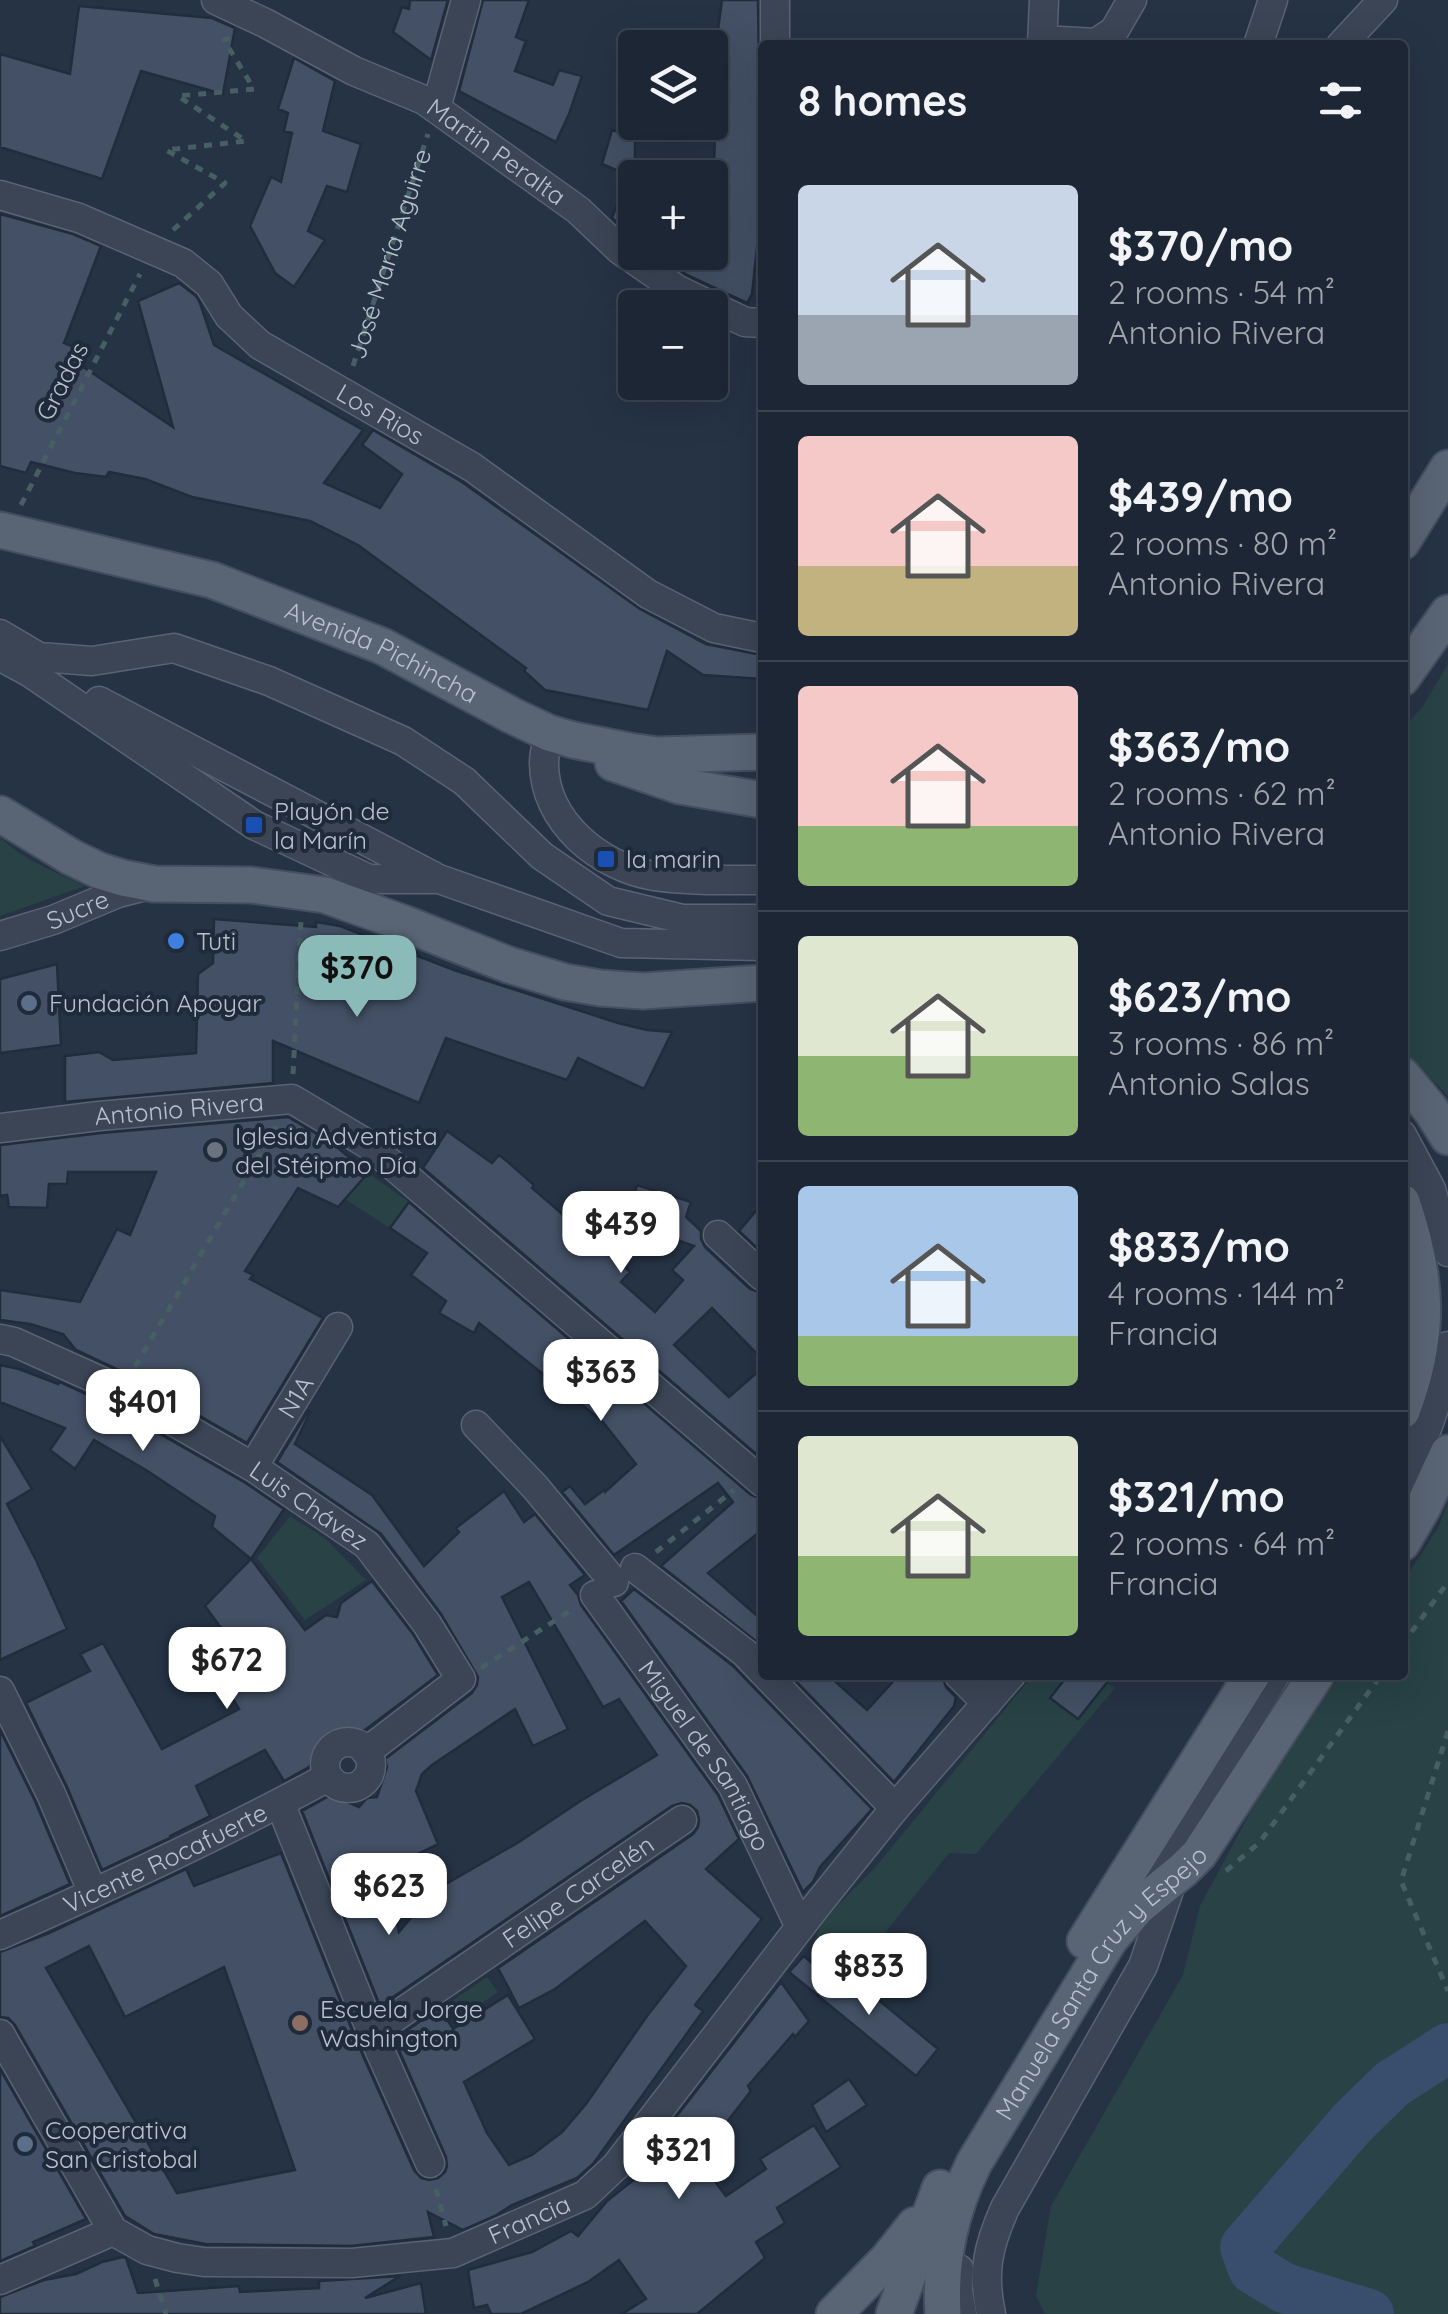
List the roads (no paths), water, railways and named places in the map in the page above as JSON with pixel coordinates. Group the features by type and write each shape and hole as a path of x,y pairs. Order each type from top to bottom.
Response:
{"main road":[{"path":"1408,532 1448,468"},
{"name":"Avenida Pichincha","path":"2,537 43,541 212,580 382,646 549,733 658,755 758,752"},
{"path":"1408,670 1448,614"},
{"path":"549,733 638,773 680,786 758,799"},
{"path":"0,814 36,838 100,871 154,884 251,885 326,896 508,965 565,982 644,991 758,984"},
{"path":"1408,1082 1448,1138"},
{"path":"1408,1221 1418,1252 1424,1322 1408,1392"},
{"path":"1408,1533 1448,1453"},
{"name":"Manuela Santa Cruz y Espejo","path":"894,2314 948,2168 1249,1680"},
{"name":"Manuela Santa Cruz y Espejo","path":"943,2314 946,2242 966,2179 1110,1939 1138,1907 1183,1870 1313,1680"},
{"path":"834,2314 905,2239 948,2168"}],"street":[{"name":"Martin Peralta","path":"216,0 354,71 424,100 578,210 620,250 678,290 744,322 758,323"},
{"path":"436,108 466,0"},
{"path":"775,0 776,40"},
{"path":"1042,40 1044,0"},
{"path":"1100,40 1114,31 1132,0"},
{"path":"1260,40 1273,0"},
{"path":"1347,40 1384,0"},
{"name":"Los Rios","path":"0,195 79,218 182,263 208,284 230,316 260,344 472,467 648,594 714,628 758,637"},
{"path":"0,634 39,656 92,661 174,648 269,681 404,741 464,781 542,856 608,900 683,919 758,919"},
{"path":"0,656 254,825 370,879 439,879"},
{"path":"29,672 87,695 439,879 620,943 758,946"},
{"path":"549,733 544,762 556,813 581,841 606,860 652,876 758,880"},
{"name":"Sucre","path":"0,936 154,884"},
{"name":"Antonio Rivera","path":"0,1128 292,1099 369,1144 758,1477"},
{"path":"1408,1147 1431,1189 1448,1252"},
{"path":"1408,1174 1429,1234 1438,1292 1434,1349 1408,1437"},
{"path":"718,1235 758,1272"},
{"name":"N1A","path":"253,1467 338,1327"},
{"name":"Luis Chávez","path":"0,1339 121,1391 253,1467 367,1545 427,1624 462,1679"},
{"path":"1408,1473 1422,1446 1444,1374 1448,1346"},
{"path":"476,1425 535,1488 608,1587 745,1653 758,1667"},
{"name":"Miguel de Santiago","path":"608,1587 733,1786 800,1928"},
{"name":"Vicente Rocafuerte","path":"0,1935 94,1894 328,1777 343,1788 360,1784 370,1770 366,1752 462,1679"},
{"path":"771,1680 896,1808"},
{"path":"964,1680 987,1702"},
{"name":"Francia","path":"113,2230 147,2250 204,2262 352,2263 453,2254 585,2195 616,2166 896,1808 1006,1680"},
{"path":"962,2314 959,2254 967,2218 984,2176 1273,1680"},
{"path":"991,2314 987,2280 992,2237 1005,2208 1143,1966 1183,1870 1289,1680"},
{"path":"0,1691 94,1894"},
{"path":"280,1803 430,2164"},
{"name":"Felipe Carcelén","path":"372,2032 682,1820"},
{"path":"0,2034 113,2230 0,2280"}],"waterway":[{"path":"1369,2314 1284,2288 1253,2269 1245,2247 1353,2122 1392,2084 1448,2048"}],"place":[{"name":"Playón de la Marín","path":"254,825"},
{"name":"la marin","path":"606,859"},
{"name":"Tuti","path":"176,941"},
{"name":"Fundación Apoyar","path":"29,1003"},
{"name":"Iglesia Adventista del Stéipmo Día","path":"215,1150"},
{"name":"Escuela Jorge Washington","path":"300,2023"},
{"name":"Cooperativa San Cristobal","path":"25,2144"}]}
